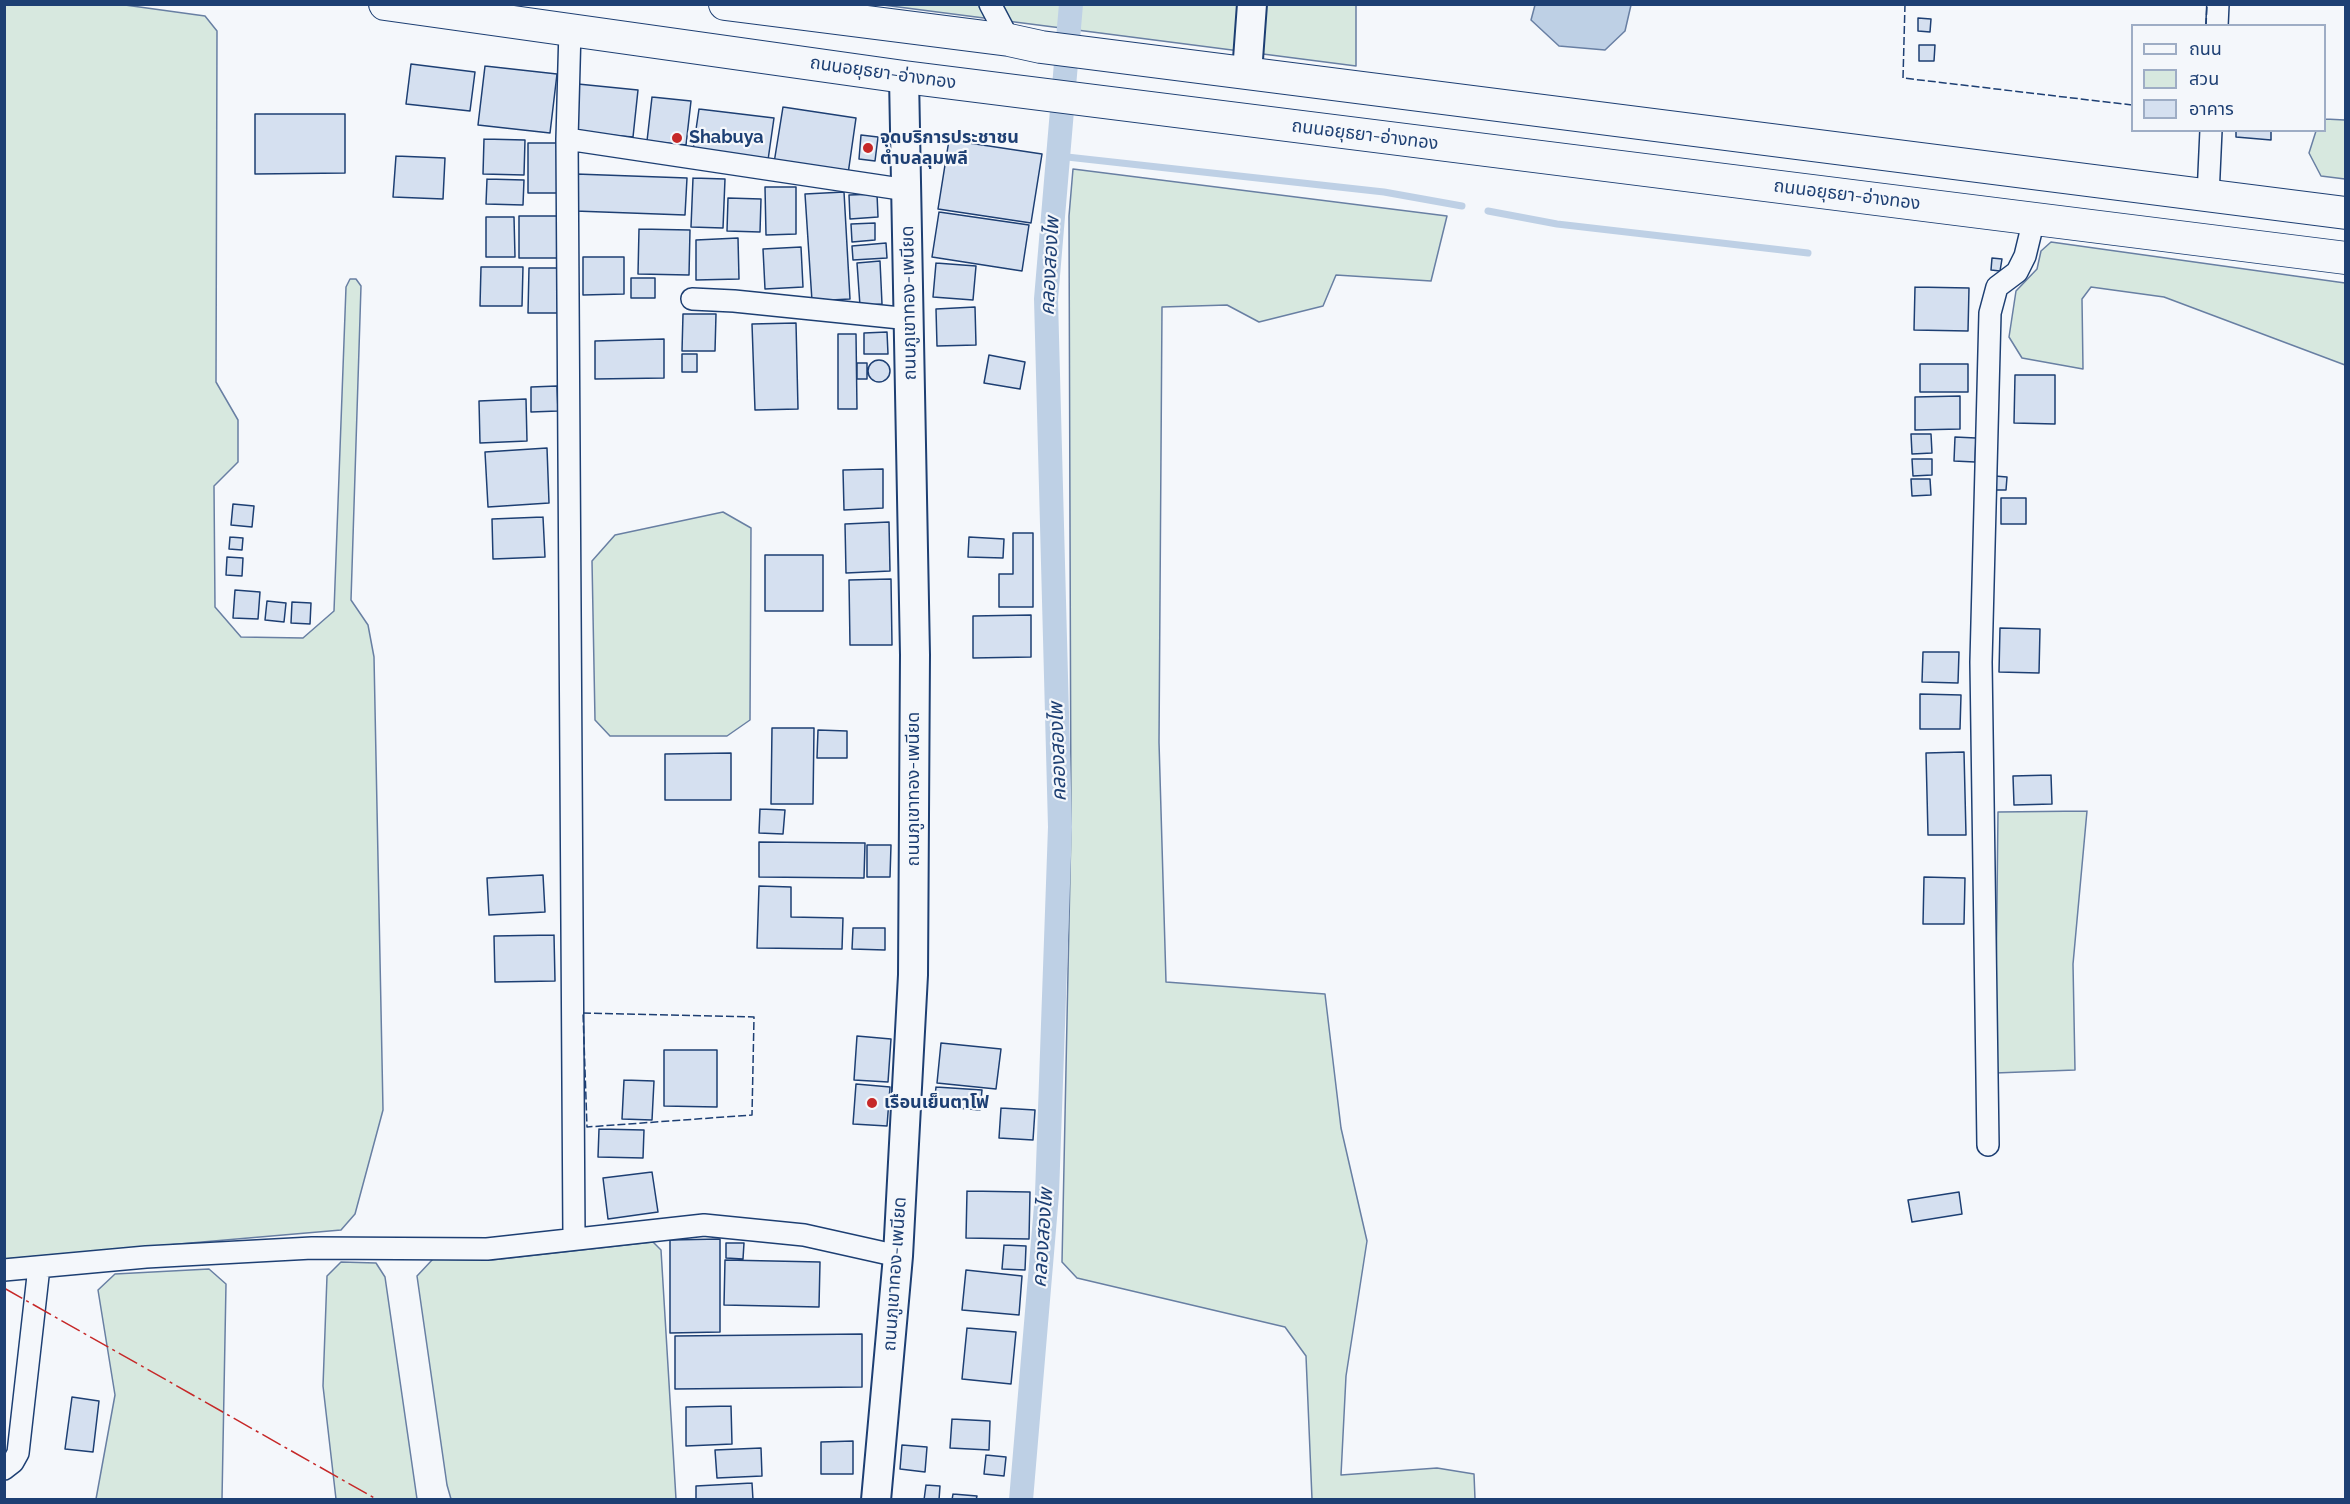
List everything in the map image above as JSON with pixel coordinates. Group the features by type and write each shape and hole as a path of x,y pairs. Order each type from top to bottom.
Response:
{"main road":[{"name":"ถนนอยุธยา-อ่างทอง","path":"385,4 904,77 2346,258"},
{"path":"725,4 768,7 1009,40 1041,47 2346,213"},
{"path":"1835,194 1841,148"}],"street":[{"path":"990,4 1009,40"},
{"path":"1247,73 1252,4"},
{"path":"2217,24 2218,4"},
{"path":"570,30 567,139 574,1238"},
{"name":"ถนนภูเขาทอง-เพนียด","path":"876,1500 898,1256 913,975 915,655 904,77"},
{"path":"2208,196 2211,132"},
{"path":"567,139 907,190"},
{"path":"1988,1145 1981,662 1990,313 1997,287 2018,272 2025,256 2034,219"},
{"path":"692,299 734,301 910,319"},
{"path":"4,1270 146,1257 312,1248 487,1249 704,1225 804,1235 898,1256"},
{"path":"4,1469 13,1462 18,1454 39,1267"}],"green space":[{"path":"5,5 125,5 205,16 217,31 216,382 238,420 238,462 214,486 215,607 241,637 303,638 334,611 346,287 350,279 356,279 361,286 351,600 368,625 374,657 383,1110 355,1214 341,1230 5,1259"},
{"path":"883,5 1356,5 1356,66"},
{"path":"2326,119 2345,120 2345,179 2321,176 2309,153 2316,132 2326,132"},
{"path":"1073,169 1447,216 1431,281 1336,275 1323,306 1259,322 1227,305 1162,307 1159,742 1166,982 1325,994 1341,1128 1367,1241 1346,1376 1341,1475 1437,1468 1474,1474 1475,1499 1312,1499 1306,1356 1285,1327 1077,1278 1062,1262 1071,826 1069,216"},
{"path":"2051,242 2345,283 2345,365 2164,297 2091,287 2082,299 2083,369 2022,358 2009,337 2016,291 2037,269 2041,251"},
{"path":"723,512 751,528 750,720 727,736 610,736 595,720 592,561 615,535"},
{"path":"2087,811 2073,964 2075,1070 1995,1073 1998,812"},
{"path":"653,1242 661,1250 676,1499 451,1499 447,1485 417,1276 433,1259 492,1260"},
{"path":"341,1262 376,1263 385,1277 417,1499 336,1499 323,1386 327,1276"},
{"path":"209,1269 226,1284 222,1499 96,1499 115,1395 98,1290 115,1274"}],"water":[{"path":"1535,4 1631,5 1625,31 1605,50 1559,46 1531,20"}],"building":[{"path":"1918,18 1931,19 1930,32 1918,31"},
{"path":"1919,45 1935,45 1934,61 1919,61"},
{"path":"411,64 475,72 470,111 406,104"},
{"path":"485,66 557,74 550,133 478,125"},
{"path":"578,84 638,90 633,137 574,132"},
{"path":"652,97 691,101 686,145 647,141"},
{"path":"783,107 856,118 848,174 774,163"},
{"path":"699,109 774,118 768,160 693,150"},
{"path":"255,114 345,114 345,173 255,174"},
{"path":"2236,132 2271,132 2271,140 2236,137"},
{"name":"จุดบริการประชาชน ตำบลลุมพลี","path":"861,135 878,137 875,161 859,159"},
{"path":"484,139 525,140 524,175 483,174"},
{"path":"949,140 1042,154 1031,223 938,209"},
{"path":"528,143 557,143 557,193 528,193"},
{"path":"396,156 445,158 443,199 393,197"},
{"path":"576,174 687,178 685,215 575,211"},
{"path":"693,178 725,179 723,228 691,227"},
{"path":"487,179 524,180 523,205 486,204"},
{"path":"765,187 796,187 796,234 766,235"},
{"path":"844,192 850,299 812,301 805,194"},
{"path":"877,194 878,217 850,219 849,195"},
{"path":"728,198 761,199 760,232 727,231"},
{"path":"939,212 1029,225 1022,271 932,257"},
{"path":"519,216 559,216 559,258 519,258"},
{"path":"486,217 514,217 515,257 486,257"},
{"path":"875,223 875,240 852,242 851,224"},
{"path":"639,229 690,230 689,275 638,274"},
{"path":"738,238 739,279 696,280 696,240"},
{"path":"886,243 887,258 853,260 852,246"},
{"path":"801,247 803,287 765,289 763,249"},
{"path":"583,257 624,257 624,294 583,295"},
{"path":"1992,258 2002,259 2000,271 1991,270"},
{"path":"880,261 882,304 860,306 857,263"},
{"path":"936,263 976,266 973,300 933,297"},
{"path":"481,267 523,267 522,306 480,306"},
{"path":"529,268 558,268 558,313 528,313"},
{"path":"631,278 655,278 655,298 631,298"},
{"path":"1915,287 1969,288 1968,331 1914,330"},
{"path":"975,307 976,345 937,346 936,309"},
{"path":"683,314 716,314 715,351 682,351"},
{"path":"796,323 798,409 755,410 752,324"},
{"path":"887,332 888,354 864,354 864,333"},
{"path":"838,334 856,334 857,409 838,409"},
{"path":"664,339 664,378 595,379 595,341"},
{"path":"682,354 697,354 697,372 682,372"},
{"path":"989,355 1025,362 1020,389 984,383"},
{"path":"875,360 883,360 890,367 890,375 883,382 875,382 868,375 868,367"},
{"path":"857,363 867,363 867,379 857,379"},
{"path":"1920,364 1968,364 1968,392 1920,392"},
{"path":"2015,375 2055,375 2055,424 2014,423"},
{"path":"557,386 558,411 531,412 531,387"},
{"path":"1960,396 1960,429 1915,430 1915,397"},
{"path":"526,399 527,441 480,443 479,401"},
{"path":"1911,434 1931,434 1932,453 1912,454"},
{"path":"1955,437 1976,438 1975,462 1954,461"},
{"path":"547,448 549,503 488,507 485,452"},
{"path":"1912,459 1932,459 1932,475 1913,476"},
{"path":"883,469 883,508 844,510 843,470"},
{"path":"1995,476 2007,477 2006,490 1995,490"},
{"path":"1911,479 1930,479 1931,495 1912,496"},
{"path":"2001,498 2026,498 2026,524 2001,524"},
{"path":"233,504 254,506 252,527 231,525"},
{"path":"543,517 545,557 493,559 492,519"},
{"path":"889,522 890,571 846,573 845,524"},
{"path":"1013,533 1033,533 1033,607 999,607 999,574 1013,574"},
{"path":"230,537 243,538 242,550 229,549"},
{"path":"969,537 1004,539 1003,558 968,557"},
{"path":"765,555 823,555 823,611 765,611"},
{"path":"227,557 243,558 242,576 226,575"},
{"path":"891,579 892,645 850,645 849,580"},
{"path":"235,590 260,592 258,619 233,618"},
{"path":"267,601 286,603 284,622 265,620"},
{"path":"292,602 311,603 310,624 291,623"},
{"path":"1031,615 1031,657 973,658 973,616"},
{"path":"2000,628 2040,629 2039,673 1999,672"},
{"path":"1923,652 1959,652 1958,683 1922,682"},
{"path":"1920,694 1961,695 1960,729 1920,729"},
{"path":"772,728 814,728 813,804 771,804"},
{"path":"818,730 847,731 847,758 817,758"},
{"path":"1964,752 1966,835 1928,835 1926,753"},
{"path":"731,753 731,800 665,800 665,754"},
{"path":"2051,775 2052,804 2014,805 2013,776"},
{"path":"760,809 785,810 783,834 759,833"},
{"path":"759,842 865,843 864,878 759,877"},
{"path":"867,845 891,845 890,877 867,877"},
{"path":"543,875 545,912 489,915 487,878"},
{"path":"1924,877 1965,878 1964,924 1923,924"},
{"path":"759,886 791,887 791,917 843,918 842,949 757,948"},
{"path":"853,928 885,928 885,950 852,949"},
{"path":"554,935 555,981 495,982 494,936"},
{"path":"857,1036 891,1039 888,1082 854,1080"},
{"path":"941,1043 1001,1049 996,1089 937,1083"},
{"path":"664,1050 717,1050 717,1107 664,1106"},
{"path":"624,1080 654,1081 652,1120 622,1119"},
{"path":"856,1084 890,1087 887,1126 853,1124"},
{"path":"936,1087 982,1090 980,1110 934,1106"},
{"path":"1001,1108 1035,1110 1033,1140 999,1138"},
{"path":"599,1129 644,1130 643,1158 598,1157"},
{"path":"652,1172 658,1212 608,1219 603,1178"},
{"path":"967,1191 1030,1192 1029,1239 966,1238"},
{"path":"1959,1192 1962,1214 1912,1222 1908,1200"},
{"path":"720,1239 720,1332 670,1333 670,1240"},
{"path":"726,1243 744,1243 743,1259 726,1258"},
{"path":"1004,1245 1026,1246 1025,1270 1002,1269"},
{"path":"725,1260 820,1262 819,1307 724,1305"},
{"path":"966,1270 1022,1276 1019,1315 962,1310"},
{"path":"967,1328 1016,1332 1011,1384 962,1379"},
{"path":"862,1334 862,1387 675,1389 675,1336"},
{"path":"72,1397 99,1401 93,1452 65,1449"},
{"path":"731,1406 732,1444 686,1446 686,1407"},
{"path":"952,1419 990,1421 989,1450 950,1448"},
{"path":"853,1441 853,1474 821,1474 821,1442"},
{"path":"902,1445 927,1447 925,1472 900,1469"},
{"path":"761,1448 762,1476 717,1478 715,1450"},
{"path":"986,1455 1006,1457 1004,1476 984,1474"},
{"path":"752,1483 753,1500 696,1500 696,1486"},
{"path":"926,1485 940,1486 939,1500 924,1500"},
{"path":"953,1494 977,1496 976,1500 952,1500"}],"waterway":[{"name":"คลองสองไพ","path":"1021,1500 1047,1194 1060,827 1046,299 1071,4"},
{"path":"1058,156 1384,192 1462,206"},
{"path":"1488,211 1557,224 1808,253"}],"fence":[{"path":"1905,4 1903,78 2131,105"},
{"path":"2206,24 2207,4"},
{"path":"583,1013 754,1017 752,1115 587,1127 583,1013"}],"power":[{"path":"4,1288 378,1500"}],"place":[{"name":"Shabuya","path":"677,138"},
{"name":"จุดบริการประชาชน ตำบลลุมพลี","path":"868,148"},
{"name":"เรือนเย็นตาโฟ","path":"872,1103"}]}
